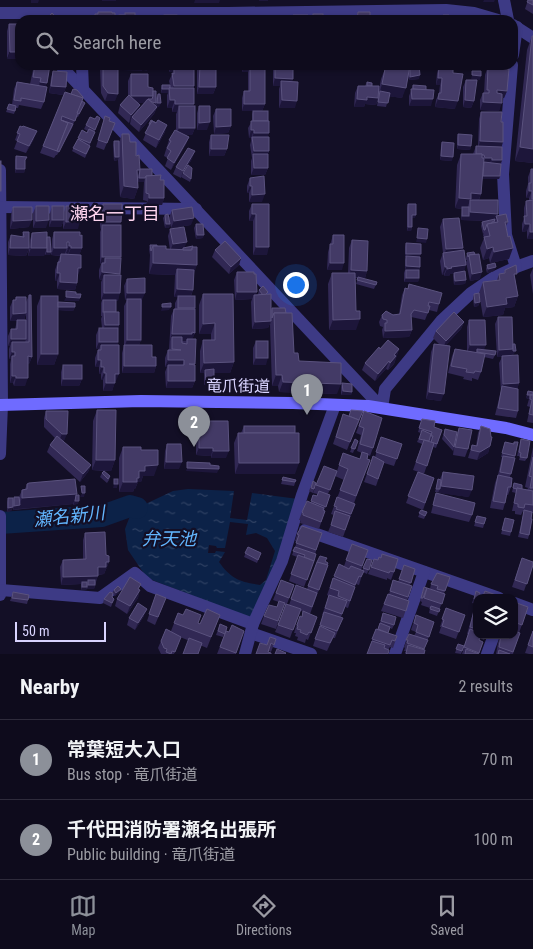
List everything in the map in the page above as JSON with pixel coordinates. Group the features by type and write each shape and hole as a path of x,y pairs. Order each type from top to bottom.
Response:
{"main road":[{"name":"竜爪街道","path":"1,405 141,401 334,405 382,408 506,428 533,435"}],"street":[{"path":"97,0 97,13"},
{"path":"504,0 513,15"},
{"path":"89,15 228,6 446,10 481,15"},
{"path":"5,13 43,15"},
{"path":"519,25 533,38"},
{"path":"65,70 382,408"},
{"path":"82,70 83,88"},
{"path":"512,70 503,183 506,235 516,267"},
{"path":"0,170 0,454"},
{"path":"0,207 196,209"},
{"path":"382,408 385,390 442,321 478,288 493,278 533,261"},
{"path":"245,654 252,628 282,561 302,495 334,405"},
{"path":"0,516 0,595"},
{"path":"292,526 487,594"},
{"path":"395,654 424,572"},
{"path":"0,590 76,598 100,598 135,573 150,586 311,654"},
{"path":"518,604 533,610"},
{"path":"487,654 493,639"}],"water":[{"name":"弁天池","path":"188,489 234,491 230,518 247,520 252,493 298,499 298,504 253,619 147,578 128,550 125,529 130,516 137,508 173,491","holes":["230,522 248,524 246,535 256,533 267,538 275,551 266,580 260,585 247,583 232,576 219,562 225,552 216,551 215,553 208,553 209,545 225,548"]}],"building":[{"path":"528,0 533,0 533,5 527,2"},
{"path":"98,12 112,12 115,15 95,15"},
{"path":"358,12 370,12 370,15 358,15"},
{"path":"125,13 135,13 135,15 125,15"},
{"path":"9,24 15,24 15,52 10,52"},
{"path":"533,36 533,149 520,147"},
{"path":"34,70 49,70 47,83 40,82 41,78 33,77"},
{"path":"103,70 118,70 118,94 108,93 103,86"},
{"path":"174,70 194,70 194,86 174,86 172,73 174,74"},
{"path":"200,70 216,70 216,87 199,87"},
{"path":"250,70 265,70 265,104 244,104 244,91 250,91"},
{"path":"275,70 293,70 293,79 275,78"},
{"path":"385,70 409,70 406,88 382,84"},
{"path":"410,70 420,70 420,75 410,77"},
{"path":"439,70 453,70 453,73 463,74 458,101 438,99 439,93 441,93 442,78 438,78"},
{"path":"488,70 509,70 507,91 497,90 497,93 502,94 502,103 483,102 483,93 489,93 489,90 487,90"},
{"path":"53,71 67,72 66,87 51,86"},
{"path":"472,71 481,71 481,76 472,75"},
{"path":"131,74 148,74 148,87 153,88 153,96 131,96"},
{"path":"466,80 477,80 474,101 465,100"},
{"path":"281,81 298,82 297,101 282,100"},
{"path":"17,82 47,87 44,102 21,98 21,101 14,100"},
{"path":"367,82 372,83 372,86 367,86"},
{"path":"162,85 170,85 170,89 162,89"},
{"path":"413,85 426,86 426,90 413,89"},
{"path":"358,86 379,86 378,98 367,97 367,100 357,99"},
{"path":"169,88 194,88 194,104 175,104 175,100 170,100"},
{"path":"73,89 77,90 83,98 71,94"},
{"path":"411,89 434,90 433,99 412,99"},
{"path":"153,91 156,91 156,103 148,99 152,99"},
{"path":"380,91 390,93 388,103 378,102"},
{"path":"65,92 83,98 75,121 62,116 61,120 68,123 57,151 43,146"},
{"path":"158,94 160,94 161,103 157,103"},
{"path":"129,95 140,105 131,115 120,105"},
{"path":"148,99 157,107 141,125 132,117"},
{"path":"82,101 85,103 79,114 77,113"},
{"path":"9,104 16,106 15,111 7,109"},
{"path":"179,106 195,106 195,128 179,128"},
{"path":"199,106 210,106 210,122 199,123"},
{"path":"216,109 231,109 231,126 216,127"},
{"path":"253,111 268,111 268,121 253,121"},
{"path":"481,112 502,112 503,142 480,141"},
{"path":"97,116 100,118 95,130 86,125 90,117 95,119"},
{"path":"105,116 110,118 109,121 115,123 107,143 98,140"},
{"path":"61,120 73,124 59,152 57,151 68,123"},
{"path":"158,120 167,125 159,140 145,133 152,121 156,123"},
{"path":"251,121 269,121 269,133 254,133 254,130 251,130"},
{"path":"20,126 37,131 29,146 17,141 20,134 17,133"},
{"path":"89,129 95,132 90,143 78,138 82,130 87,133"},
{"path":"175,130 189,137 174,163 167,158 171,151 167,148"},
{"path":"122,134 129,134 130,142 136,142 136,156 139,155 140,170 137,170 138,188 124,186"},
{"path":"458,134 472,135 471,146 458,145"},
{"path":"211,135 229,135 227,149 211,149"},
{"path":"252,137 269,137 269,151 254,151"},
{"path":"78,139 90,146 86,154 73,148"},
{"path":"114,141 119,141 119,157 115,157"},
{"path":"442,142 454,143 453,157 441,156"},
{"path":"476,146 502,147 502,160 492,160 492,158 485,158 482,154 476,154"},
{"path":"188,148 195,151 183,171 176,167"},
{"path":"253,154 268,154 268,168 254,168"},
{"path":"461,154 482,154 482,158 484,158 481,194 471,193 471,199 459,198"},
{"path":"16,156 27,157 25,169 16,169"},
{"path":"1,161 1,191 0,191"},
{"path":"484,162 501,164 500,176 483,176"},
{"path":"188,165 192,168 191,179 183,173"},
{"path":"140,169 152,169 152,176 139,178"},
{"path":"531,169 533,169 533,199 532,191 529,191"},
{"path":"161,175 160,180 164,180 164,198 149,198 149,194 146,193 146,176"},
{"path":"264,176 265,194 252,195 250,178"},
{"path":"470,200 498,200 498,214 470,212"},
{"path":"533,200 533,232 530,232 530,224 525,224 524,216 527,216 526,201"},
{"path":"103,204 122,204 121,222 102,222"},
{"path":"252,204 269,204 269,247 256,247 256,214 252,214"},
{"path":"408,204 416,204 416,215 412,215 412,227 408,227"},
{"path":"36,206 49,206 49,220 36,221"},
{"path":"52,206 64,206 64,220 52,220"},
{"path":"66,206 81,206 80,221 66,222"},
{"path":"13,207 32,207 32,220 13,221"},
{"path":"192,207 194,218 174,221 172,210"},
{"path":"462,207 469,207 469,216 462,216"},
{"path":"168,214 170,224 166,224 165,215"},
{"path":"506,214 508,222 505,222 508,237 510,236 513,248 494,252 493,247 487,249 484,237 490,236 487,224 498,222 496,216"},
{"path":"459,218 463,248 446,249 443,219"},
{"path":"495,219 494,222 487,224 484,230 482,222"},
{"path":"196,224 203,224 204,235 197,235"},
{"path":"102,225 121,225 121,257 102,257"},
{"path":"184,227 187,242 173,244 170,229"},
{"path":"418,228 428,229 427,239 417,238"},
{"path":"23,232 29,232 29,248 10,248 11,235 24,237"},
{"path":"47,232 47,248 31,248 32,233"},
{"path":"54,232 80,232 80,236 82,235 82,248 71,248 69,242 67,242 67,248 54,248"},
{"path":"333,235 344,235 344,263 330,263 330,244 333,244"},
{"path":"47,237 50,237 51,252 47,252"},
{"path":"352,240 368,241 367,271 351,270"},
{"path":"225,241 241,258 231,267 215,250"},
{"path":"406,243 421,244 421,254 406,254"},
{"path":"153,246 166,246 166,249 192,250 192,247 197,247 197,265 153,263"},
{"path":"193,246 191,250 183,250 183,248"},
{"path":"464,250 466,265 447,269 445,267 443,253"},
{"path":"474,252 475,254 468,257 467,253"},
{"path":"61,254 81,255 81,268 78,268 77,283 60,282 60,273 57,273"},
{"path":"479,254 482,272 472,274 469,255"},
{"path":"406,256 420,257 420,267 406,266"},
{"path":"105,258 121,258 120,274 102,272 102,263 105,263"},
{"path":"495,263 496,267 488,269 487,265"},
{"path":"516,265 517,274 514,274 518,296 506,298 507,304 487,307 483,282 500,280 499,274 505,273 505,270"},
{"path":"177,269 194,270 193,290 177,289"},
{"path":"406,270 419,270 419,278 406,278"},
{"path":"465,271 466,280 455,281 454,273"},
{"path":"237,272 254,272 256,274 257,292 237,292"},
{"path":"332,273 355,273 356,311 360,311 360,319 333,320"},
{"path":"104,275 121,275 120,293 104,293"},
{"path":"358,277 377,282 376,285 357,280"},
{"path":"145,278 145,293 127,293 127,279"},
{"path":"409,284 442,293 439,304 429,302 428,313 414,310 411,314 412,330 385,331 387,320 383,319 382,315 386,311 393,315 400,314 405,288 408,289"},
{"path":"263,286 268,292 265,295 259,290"},
{"path":"66,291 81,294 80,298 66,297"},
{"path":"479,293 480,302 475,303 474,294"},
{"path":"203,294 233,294 234,362 204,363 203,340 215,340 215,323 203,324"},
{"path":"271,294 271,321 255,322 254,295"},
{"path":"29,295 31,295 32,357 28,356 28,378 16,378 16,376 12,376 12,356 15,356 15,352 12,352 12,342 29,342"},
{"path":"41,296 58,296 58,354 41,354"},
{"path":"178,296 195,296 195,308 178,308"},
{"path":"16,297 26,297 26,313 13,314 13,300 16,300"},
{"path":"127,299 141,299 141,340 127,340"},
{"path":"103,300 116,300 116,312 103,312"},
{"path":"58,302 75,303 75,307 58,307"},
{"path":"171,303 171,307 162,307 162,304"},
{"path":"272,308 285,308 286,313 274,313 272,318"},
{"path":"174,309 195,309 195,333 172,334"},
{"path":"104,312 119,312 119,325 105,325"},
{"path":"454,312 464,322 446,341 436,331"},
{"path":"274,313 292,313 294,353 298,353 299,361 341,363 341,384 283,382 282,375 276,375"},
{"path":"498,317 512,317 513,349 499,350"},
{"path":"17,320 26,320 26,339 11,339 11,329 17,329"},
{"path":"469,320 485,320 486,345 470,345"},
{"path":"99,328 118,328 118,342 99,342"},
{"path":"172,337 182,337 182,343 187,344 187,339 196,339 195,364 189,364 195,365 195,381 168,381 168,365 184,365 184,360 168,360 168,350 181,350 172,349"},
{"path":"388,340 399,349 394,355 396,356 378,374 365,363"},
{"path":"256,341 268,341 268,358 256,358"},
{"path":"434,344 450,346 444,394 429,392"},
{"path":"513,344 515,344 516,351 513,351"},
{"path":"101,345 119,345 119,374 115,374 115,383 106,383 104,367 101,367 101,360 98,360 98,350 101,350"},
{"path":"124,345 152,345 152,357 156,357 156,366 124,366"},
{"path":"455,349 485,354 481,372 466,372 467,369 451,366"},
{"path":"477,349 496,351 495,355 477,352"},
{"path":"518,355 519,383 503,384 502,356"},
{"path":"63,365 82,365 82,379 63,379"},
{"path":"214,369 214,381 206,381 205,370"},
{"path":"342,383 352,384 352,392 343,391"},
{"path":"502,386 518,389 518,411 498,408"},
{"path":"528,391 533,392 533,395 527,395"},
{"path":"530,395 533,395 533,415 529,414 532,400"},
{"path":"97,410 116,410 115,460 96,460"},
{"path":"351,410 363,411 359,420 349,416"},
{"path":"46,411 68,411 67,434 62,434 46,419"},
{"path":"364,411 382,418 373,448 360,444 364,428 359,426"},
{"path":"343,414 359,420 350,442 336,437"},
{"path":"422,419 435,421 434,427 442,430 437,444 431,442 432,432 419,428"},
{"path":"199,421 228,421 229,451 213,451 213,448 199,448"},
{"path":"244,426 295,426 295,433 244,433"},
{"path":"481,426 490,429 492,437 490,446 480,452 471,450 472,445 477,446"},
{"path":"459,428 472,430 468,449 455,447"},
{"path":"445,429 457,432 454,447 444,435"},
{"path":"422,430 431,434 429,441 419,439"},
{"path":"238,433 299,433 299,463 239,463"},
{"path":"57,436 91,465 83,474 50,445"},
{"path":"381,437 402,444 397,459 376,452"},
{"path":"355,439 358,441 355,449 351,448"},
{"path":"521,439 530,441 527,458 520,457"},
{"path":"424,440 434,443 427,466 416,462"},
{"path":"505,442 514,444 514,442 518,442 515,456 502,453"},
{"path":"167,444 181,444 182,462 166,462"},
{"path":"123,447 141,447 141,450 158,450 158,465 145,466 145,471 139,471 137,482 123,482"},
{"path":"362,452 368,454 367,459 370,460 356,496 340,490 348,469 339,465 343,453 360,459"},
{"path":"373,456 384,462 378,479 367,474"},
{"path":"503,456 515,458 511,474 500,472"},
{"path":"533,457 533,488 530,488 532,477 529,476"},
{"path":"187,462 210,463 210,465 219,466 219,469 187,468"},
{"path":"324,466 337,471 330,490 316,485"},
{"path":"104,471 110,476 108,479 102,473"},
{"path":"418,472 434,478 425,503 408,496"},
{"path":"443,472 474,476 472,490 441,486"},
{"path":"498,475 512,478 505,503 493,501"},
{"path":"283,477 296,480 295,482 282,480"},
{"path":"75,479 77,494 22,498 22,490 27,489 27,484 29,483"},
{"path":"114,479 118,479 118,484 114,484"},
{"path":"438,479 441,480 440,489 436,489"},
{"path":"313,481 316,483 314,489 311,488"},
{"path":"514,483 522,485 522,489 513,488"},
{"path":"81,486 85,486 85,493 82,493"},
{"path":"517,488 533,491 533,505 525,504 524,508 518,507 518,504 514,503"},
{"path":"319,491 330,495 326,507 311,501 313,495 317,496"},
{"path":"436,493 475,503 472,515 433,505"},
{"path":"76,495 79,495 79,501 75,501"},
{"path":"14,497 19,497 20,505 14,506"},
{"path":"337,497 355,504 351,514 336,509 337,507 334,506"},
{"path":"8,498 13,498 13,507 8,508"},
{"path":"307,501 324,508 323,510 325,511 321,522 303,515 302,512"},
{"path":"421,510 427,512 425,516 419,513"},
{"path":"524,510 532,512 529,535 520,533"},
{"path":"335,511 350,516 345,530 331,525"},
{"path":"477,516 486,518 484,524 475,522"},
{"path":"505,518 514,520 511,532 502,530"},
{"path":"302,526 322,533 316,550 296,543 299,535 297,534"},
{"path":"105,532 106,555 109,556 109,562 106,562 106,567 98,567 98,576 63,577 63,560 86,559 85,533"},
{"path":"352,544 368,550 362,566 346,560"},
{"path":"248,547 261,553 258,560 245,553"},
{"path":"295,547 316,554 314,561 304,557 305,555 293,551"},
{"path":"382,554 398,559 394,572 390,571 389,573 371,567 374,559 378,560"},
{"path":"298,555 314,561 307,580 291,574"},
{"path":"320,556 327,558 325,561 328,563 327,565 317,562"},
{"path":"522,558 533,562 527,584 515,580"},
{"path":"367,559 372,560 369,570 363,568"},
{"path":"317,562 328,565 319,590 308,586"},
{"path":"339,564 349,569 351,566 364,571 361,577 359,576 355,585 334,576"},
{"path":"404,565 415,569 411,583 399,579"},
{"path":"437,573 450,577 445,591 437,589 438,586 431,584"},
{"path":"130,577 141,584 138,589 140,590 130,606 117,599"},
{"path":"333,578 355,587 350,601 338,596 339,591 330,588"},
{"path":"88,580 95,580 95,585 88,585"},
{"path":"281,580 294,585 289,598 276,593"},
{"path":"393,580 412,586 408,597 390,591"},
{"path":"82,582 87,582 87,587 82,587"},
{"path":"296,585 317,593 312,607 291,599"},
{"path":"118,586 121,589 116,593 114,590"},
{"path":"424,587 427,588 423,598 421,598"},
{"path":"427,588 445,594 442,604 424,598"},
{"path":"13,592 29,595 28,600 12,598"},
{"path":"110,592 113,593 112,597 114,599 112,603 104,599"},
{"path":"156,594 166,598 158,617 149,614"},
{"path":"388,594 409,601 406,611 384,604"},
{"path":"329,595 347,601 342,614 325,608"},
{"path":"279,601 285,603 278,621 264,616 269,605 277,607"},
{"path":"138,603 147,609 138,623 129,618"},
{"path":"518,603 528,607 522,625 518,624"},
{"path":"286,604 301,609 293,630 278,625"},
{"path":"431,606 440,609 439,612 430,609"},
{"path":"446,608 465,615 459,632 442,626 444,620 442,619"},
{"path":"186,609 201,615 198,623 200,624 207,609 220,615 211,637 174,623 178,613 183,615"},
{"path":"303,611 317,617 311,633 309,632 307,635 297,629"},
{"path":"324,612 343,618 337,631 320,625"},
{"path":"383,613 396,617 394,625 381,621"},
{"path":"473,614 473,628 470,627"},
{"path":"416,615 434,622 429,637 416,632 418,625 414,623"},
{"path":"380,623 390,627 388,633 378,629"},
{"path":"220,624 227,627 225,634 218,631"},
{"path":"232,625 244,631 236,653 220,647 226,631 229,632"},
{"path":"320,626 335,633 330,643 315,639"},
{"path":"166,629 181,637 175,652 172,651 171,654 166,652 167,649 164,648 161,641"},
{"path":"376,629 397,636 395,641 392,640 390,645 372,639"},
{"path":"470,629 473,630 473,639 479,639 483,642 479,653 464,647"},
{"path":"533,631 533,647 528,645"},
{"path":"409,634 428,640 424,649 407,643 408,640 406,640"},
{"path":"270,637 276,639 274,645 271,643 268,652 271,654 256,654 260,643 267,645"},
{"path":"189,638 202,643 198,654 183,654"},
{"path":"500,639 518,639 513,652 499,647"},
{"path":"372,641 385,645 384,648 389,650 388,654 367,654"},
{"path":"458,644 464,646 462,651 456,649"},
{"path":"408,645 425,650 424,654 407,654"},
{"path":"277,649 286,653 275,654"},
{"path":"466,649 479,654 465,654"},
{"path":"499,650 510,654 498,654"}],"waterway":[{"name":"瀬名新川","path":"0,523 102,516 130,506 137,508"}],"place":[{"name":"常葉短大入口","path":"307,415"},
{"name":"千代田消防署瀬名出張所","path":"194,447"}],"district":[{"name":"瀬名一丁目","path":"115,213"}]}
